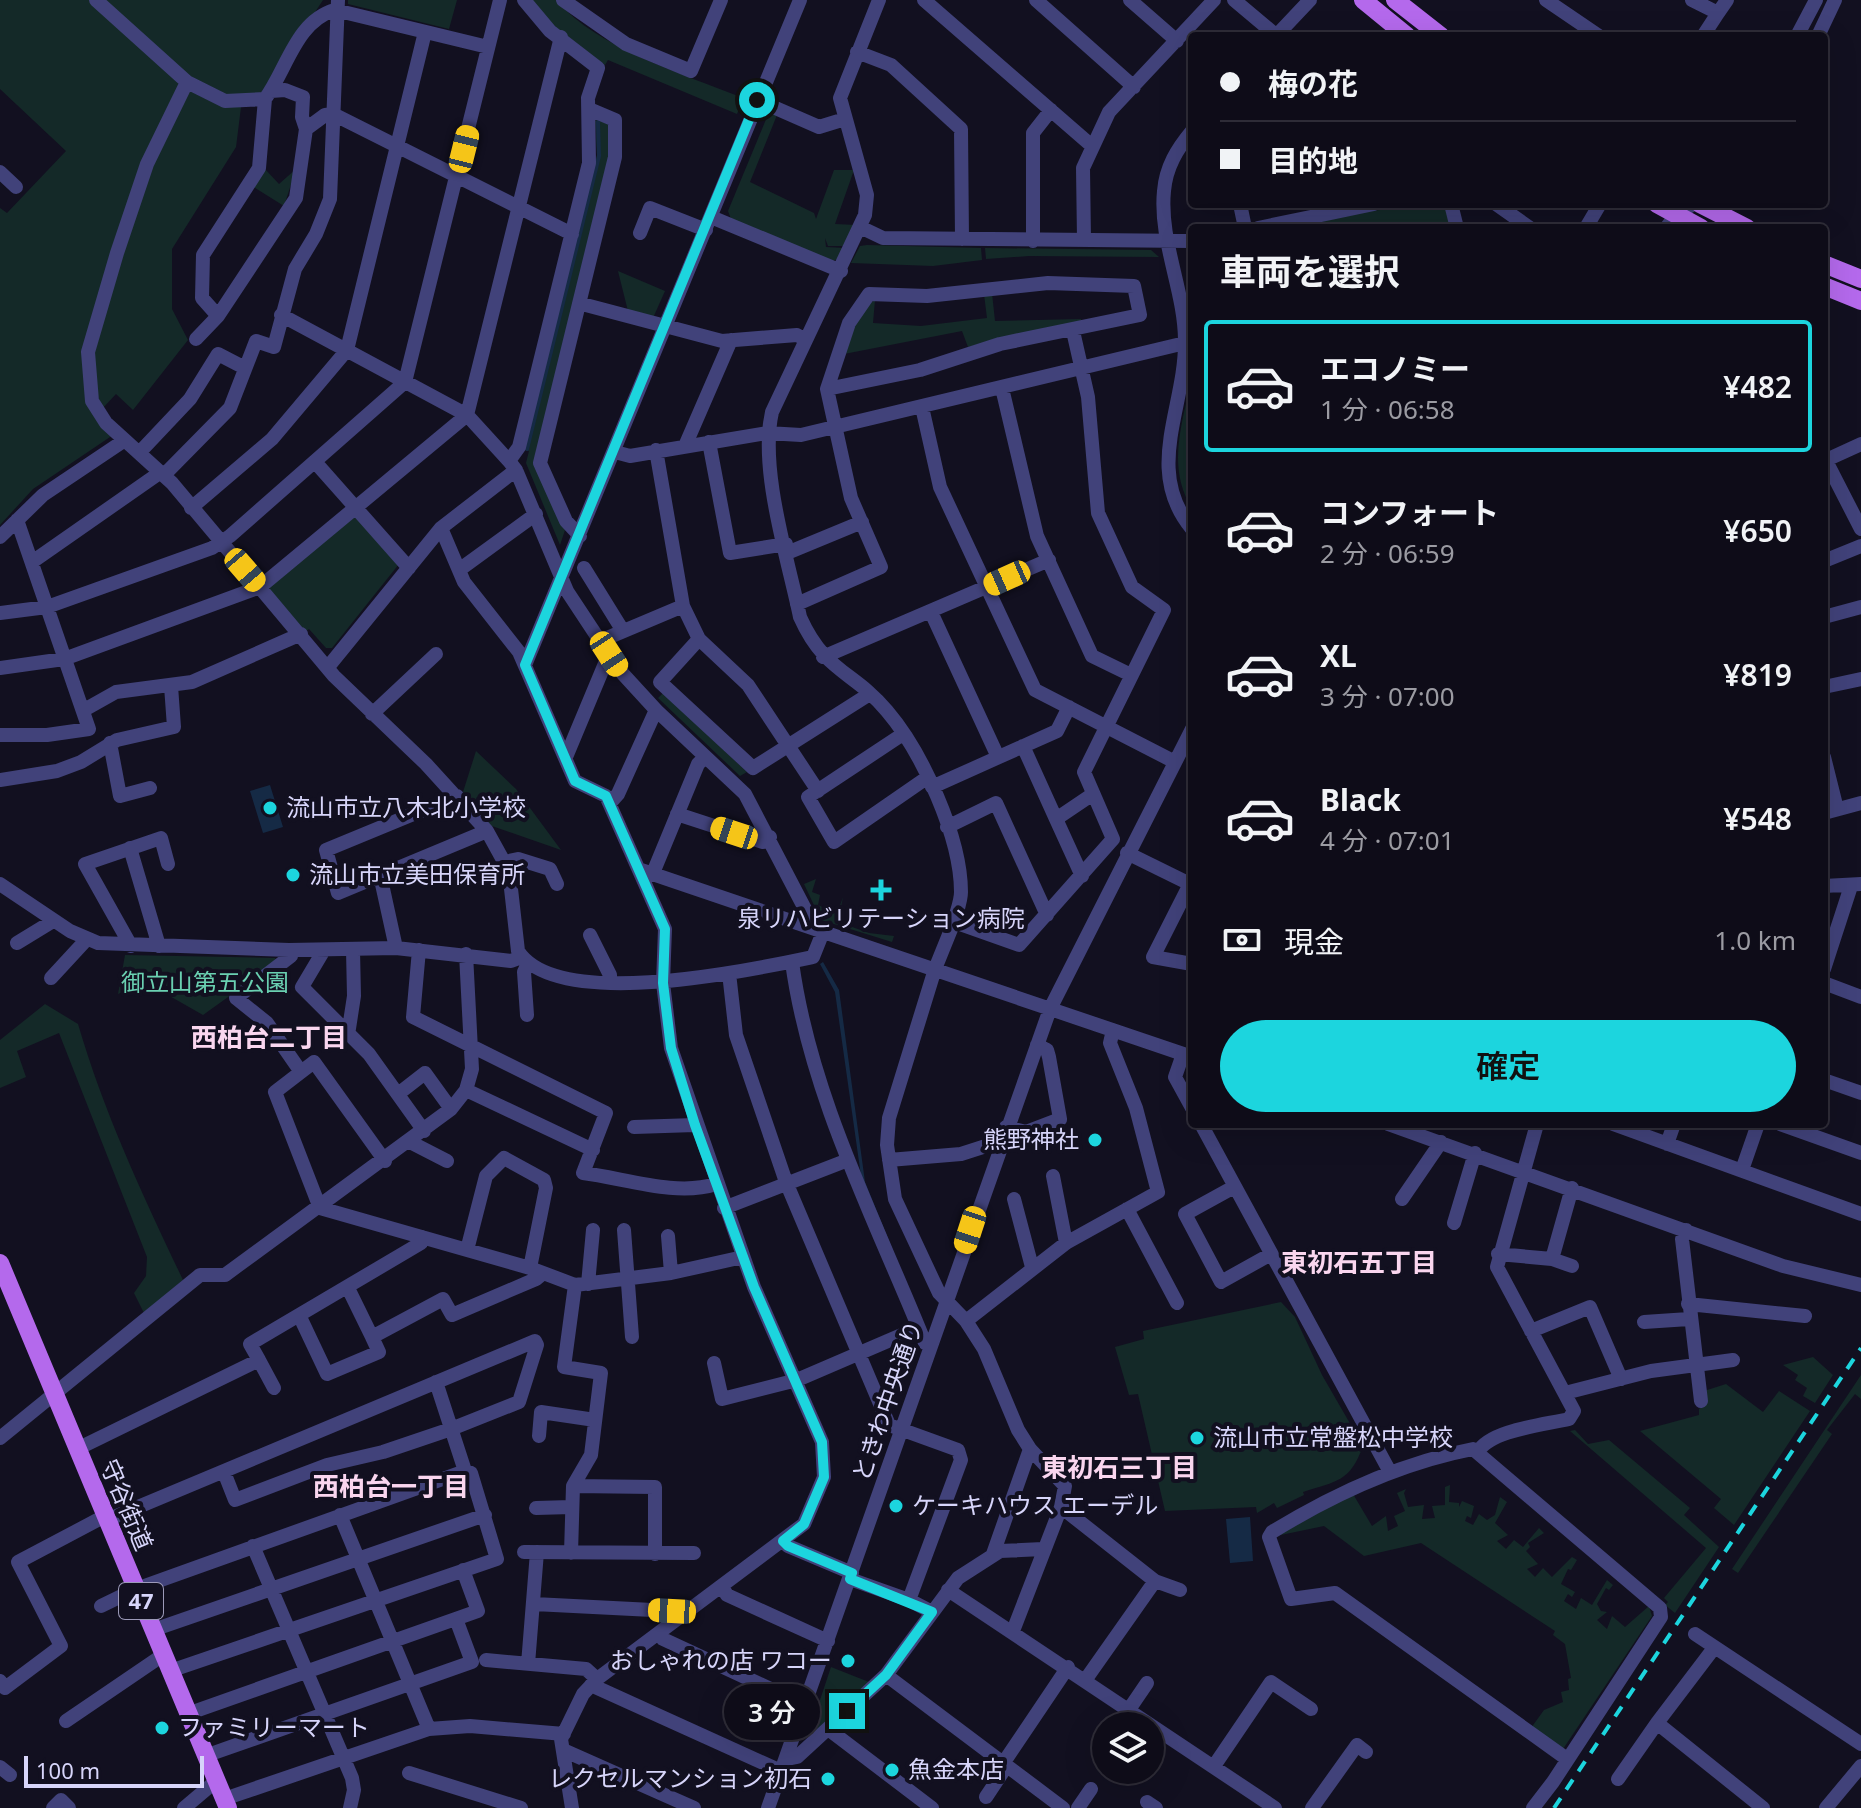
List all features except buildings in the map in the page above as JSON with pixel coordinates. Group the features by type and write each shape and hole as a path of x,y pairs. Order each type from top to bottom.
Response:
{"main road":[{"path":"1363,0 1402,32"},
{"path":"1395,0 1436,32"},
{"path":"1708,208 1739,224"},
{"path":"1673,216 1692,224"},
{"path":"1828,266 1861,279"},
{"path":"1828,288 1861,301"},
{"name":"守谷街道","path":"0,1263 226,1803"}],"street":[{"path":"96,0 187,82 225,101 285,90 303,97 302,117 306,129 296,198 218,316 196,339"},
{"path":"0,613 47,607 222,542 405,382 500,0"},
{"path":"328,667 441,528 513,465 518,450 589,163 588,98 598,68 550,31 524,0"},
{"path":"563,0 626,44 691,71 721,0"},
{"path":"525,665 800,0"},
{"path":"879,0 840,98 867,195 860,227 772,412 767,433 769,465 797,604 807,633 823,657 886,709 903,734 930,782 947,827 961,892 954,922 935,969 889,1118 889,1160 895,1199 946,1303 966,1321 984,1349 1018,1430 1030,1449 1065,1486 1061,1507 1013,1631"},
{"path":"924,0 1092,146"},
{"path":"1036,0 1134,87"},
{"path":"1130,0 1177,41"},
{"path":"1084,240 1083,168 1109,112 1214,0"},
{"path":"1234,0 1271,32"},
{"path":"1280,32 1310,0"},
{"path":"1546,0 1593,32"},
{"path":"1692,0 1722,6 1706,32"},
{"path":"1799,32 1816,0"},
{"path":"1820,32 1835,0"},
{"path":"218,316 202,298 203,255 259,168 268,95 299,39 319,14 337,5 425,32 488,47"},
{"path":"32,562 161,475 230,408 256,341 274,347 295,269 316,234 330,199 337,5"},
{"path":"191,508 272,439 347,350 425,32"},
{"path":"0,668 64,659 260,587 467,415 561,37"},
{"path":"857,52 891,65 961,129 962,239"},
{"path":"187,82 147,164 88,352 92,401 106,423 161,475 328,667 457,796 487,831 505,862 511,883 518,951 525,960 547,973 610,982 663,983 813,957 823,932"},
{"path":"757,100 819,127 845,119"},
{"path":"580,536 566,521 540,463 582,304 615,157 615,120 589,109"},
{"path":"1033,241 1033,133 1051,110"},
{"path":"306,129 325,115 333,114 572,234"},
{"path":"1188,137 1174,156 1166,176 1164,206 1181,297 1185,343 1169,431 1167,467 1174,498 1188,522"},
{"path":"0,172 16,187"},
{"path":"640,233 650,208 708,223 841,271"},
{"path":"1276,224 1347,208"},
{"path":"1502,208 1524,224"},
{"path":"860,227 883,238 1188,241"},
{"path":"797,604 881,567 851,498 827,389 849,323 869,294 927,296 1048,283 1134,286 1140,315 1000,344 920,370 827,389"},
{"path":"582,304 731,340 797,335 806,340"},
{"path":"281,315 467,415 513,465 567,591 609,654 656,710 745,794 805,909 803,925"},
{"path":"954,922 1019,945 1113,839 1084,772 1164,610 1132,587 1098,513 1088,397 1073,331"},
{"path":"685,446 731,340"},
{"path":"615,452 630,456 767,433 801,435 1185,343"},
{"path":"139,453 190,399 218,354 245,368"},
{"path":"1002,388 1037,536 1092,656 1131,675"},
{"path":"922,407 940,487 1035,690 1175,762"},
{"path":"0,537 43,495 125,440"},
{"path":"709,442 730,553 786,549 862,522"},
{"path":"1828,459 1861,444"},
{"path":"656,450 683,606 699,639 748,685 818,791"},
{"path":"316,463 409,568"},
{"path":"1828,466 1861,529"},
{"path":"459,570 536,514"},
{"path":"0,735 47,735 89,729 17,520"},
{"path":"441,528 459,570 525,665 575,781 606,796 647,872 665,929 663,983 671,1048 724,1208 822,1442 824,1477 804,1524 594,1682 564,1734 563,1750 572,1808"},
{"path":"1828,559 1861,546"},
{"path":"823,657 1049,560"},
{"path":"584,568 623,631"},
{"path":"600,641 683,606"},
{"path":"1828,616 1861,607"},
{"path":"931,612 998,757"},
{"path":"84,710 116,692 192,682 246,661 301,634"},
{"path":"699,639 660,682 753,768 789,748 868,695"},
{"path":"372,714 437,653"},
{"path":"566,757 609,654"},
{"path":"1828,686 1861,679"},
{"path":"0,780 57,771 81,762 110,743 134,734 174,727 171,686"},
{"path":"903,734 808,797 834,842 930,782 1057,731 1069,707"},
{"path":"610,803 618,794 656,710"},
{"name":"ときわ中央通り","path":"768,1808 1050,1009 1188,737"},
{"path":"110,743 120,796 150,788"},
{"path":"1023,746 1082,876"},
{"path":"647,872 698,764 705,757"},
{"path":"1056,819 1093,794"},
{"path":"457,796 326,850 338,893 487,831"},
{"path":"947,827 996,803 1047,915"},
{"path":"1830,811 1861,803"},
{"path":"677,814 763,842 770,837"},
{"path":"131,946 85,864 161,838 168,864"},
{"path":"130,848 159,946"},
{"path":"1127,853 1188,882"},
{"path":"505,862 518,859 550,869 557,884"},
{"path":"647,872 1188,1055 1175,1077 1188,1101"},
{"path":"380,875 396,948"},
{"path":"0,884 53,921 87,939 131,946 289,950 396,948 525,960"},
{"path":"1828,886 1856,885 1828,958"},
{"path":"1188,889 1153,957 1188,963"},
{"path":"17,943 53,921"},
{"path":"590,935 610,975 610,982"},
{"path":"51,978 87,939"},
{"path":"289,950 291,956 236,998 267,1023 301,1072"},
{"path":"324,950 302,987 369,1054 424,1131"},
{"path":"348,1035 354,996 353,950"},
{"path":"419,950 413,1017 606,1113 583,1173 673,1187 703,1188 716,1184"},
{"path":"0,1438 200,1275 225,1275 385,1161 451,1109 466,1090 472,1069 466,954"},
{"path":"525,960 527,1015"},
{"path":"792,962 800,1020 848,1160 918,1328 925,1343 930,1346"},
{"path":"729,973 736,1035 786,1182 889,1425 901,1432 958,1450 961,1460 909,1600"},
{"path":"1828,985 1861,997"},
{"path":"966,1321 1066,1243 1158,1192 1136,1108 1110,1043 1113,1030"},
{"path":"1006,1127 1026,1132 1060,1119 1047,1050 1037,1045"},
{"path":"320,1208 275,1092 314,1062 385,1161"},
{"path":"398,1094 425,1073 451,1109"},
{"path":"1828,1081 1859,1087"},
{"path":"466,1090 593,1150"},
{"path":"634,1127 695,1125"},
{"path":"1203,1128 1390,1472"},
{"path":"1400,1128 1522,1169 1795,1269 1861,1285"},
{"path":"1478,1452 1483,1442 1505,1433 1569,1419 1574,1411 1497,1267 1498,1254 1536,1128"},
{"path":"1624,1128 1861,1214"},
{"path":"1667,1144 1673,1128"},
{"path":"1742,1170 1757,1128"},
{"path":"1791,1128 1861,1153"},
{"path":"410,1142 447,1161"},
{"path":"1402,1199 1441,1142"},
{"path":"889,1160 961,1154 989,1145 999,1148"},
{"path":"1454,1223 1475,1153"},
{"path":"372,1337 443,1299 452,1315 536,1279 546,1188 544,1180 504,1158 486,1176 467,1250"},
{"path":"724,1208 848,1160"},
{"path":"1053,1176 1066,1243"},
{"path":"1234,1187 1185,1214 1221,1282 1271,1254"},
{"path":"1552,1259 1572,1188"},
{"path":"1014,1199 1032,1267"},
{"path":"320,1208 582,1285 671,1273 743,1257"},
{"path":"1127,1209 1177,1303"},
{"path":"571,1553 573,1486 591,1455 601,1373 564,1367 593,1230"},
{"path":"624,1230 632,1337"},
{"path":"1686,1230 1682,1239 1701,1401"},
{"path":"668,1236 671,1273"},
{"path":"274,1388 250,1344 421,1243 422,1237"},
{"path":"1498,1254 1552,1259 1572,1266"},
{"path":"300,1317 327,1374 379,1352 348,1288"},
{"path":"1531,1331 1590,1307 1621,1379"},
{"path":"1644,1322 1689,1312 1805,1316"},
{"path":"714,1363 722,1399 797,1380 918,1328"},
{"path":"0,1681 5,1688 61,1646 18,1562 106,1518 224,1472 535,1341 537,1345 519,1402 451,1429 383,1452 327,1465 235,1500 224,1472"},
{"path":"77,1449 259,1360"},
{"path":"1565,1393 1697,1364 1733,1360"},
{"path":"436,1382 465,1471"},
{"path":"539,1436 541,1412 595,1420"},
{"path":"993,1554 1030,1449"},
{"path":"1533,1808 1567,1759 1661,1617 1662,1611 1478,1452 1468,1450 1390,1472 1320,1502 1272,1532 1269,1544 1287,1595 1297,1601 1335,1593 1567,1759"},
{"path":"66,1721 166,1663 289,1629 497,1559 471,1473 465,1471 136,1589 101,1606"},
{"path":"573,1486 655,1487 655,1554"},
{"path":"536,1508 571,1507"},
{"path":"1061,1507 1155,1581 1180,1590"},
{"path":"340,1515 429,1729"},
{"path":"153,1630 485,1515"},
{"path":"783,1541 932,1612"},
{"path":"253,1546 354,1790 350,1806 336,1808"},
{"path":"486,1660 586,1669 594,1682 785,1766 886,1675 948,1590 993,1554 1036,1547 1043,1549"},
{"path":"528,1664 534,1604 530,1552 694,1553"},
{"path":"187,1714 478,1611 463,1570"},
{"path":"1086,1679 1155,1581"},
{"path":"722,1587 727,1595 828,1641"},
{"path":"948,1590 1130,1708 1275,1808"},
{"path":"534,1604 672,1611 678,1618"},
{"path":"205,1756 472,1662 456,1619"},
{"path":"659,1633 663,1639 805,1705"},
{"path":"1695,1634 1861,1744"},
{"path":"1618,1779 1714,1648"},
{"path":"986,1797 1068,1667"},
{"path":"886,1675 1063,1808"},
{"path":"1214,1766 1271,1682 1311,1709"},
{"path":"1130,1708 1147,1683"},
{"path":"1657,1723 1763,1808"},
{"path":"226,1803 429,1729 470,1726 564,1734"},
{"path":"828,1729 932,1808"},
{"path":"1312,1808 1357,1745 1366,1752"},
{"path":"563,1750 694,1808"},
{"path":"1826,1808 1861,1766"},
{"path":"409,1773 521,1808"},
{"path":"184,1808 216,1781"},
{"path":"1078,1808 1091,1789"},
{"path":"904,1808 913,1794"},
{"path":"1247,1808 1255,1795"},
{"path":"53,1808 61,1800 69,1808"}],"green space":[{"path":"0,0 90,0 174,74 179,85 84,355 86,393 113,435 33,489 0,525 0,208 7,213 66,151 0,89"},
{"path":"101,0 323,0 260,96 245,100 207,91"},
{"path":"348,0 457,0 449,29 348,4"},
{"path":"531,0 556,0 595,33 618,46 743,98 737,114 608,60 605,65 553,25"},
{"path":"191,91 241,107 236,147 172,249 172,309 188,340 133,410 116,394 102,409 90,369 140,192 184,94"},
{"path":"774,113 777,115 750,182 814,213 816,219 834,170 854,170 835,224 856,225 845,246 828,246 825,238 826,247 845,248 839,259 831,261 731,219 728,211 767,117"},
{"path":"600,118 608,121 612,156 537,465 565,530 560,545 526,463 529,451 524,450 597,155 595,121"},
{"path":"264,168 279,184 296,169 284,206 252,186"},
{"path":"1448,208 1452,224 1307,224 1359,212"},
{"path":"860,246 981,248 982,260 933,266 851,263"},
{"path":"985,248 1151,250 1159,257 1029,256 986,259"},
{"path":"618,271 665,291 653,318 628,311"},
{"path":"992,293 995,321 1081,319 1081,323 968,347 962,331 844,354 863,310 875,300 873,323 921,326 987,318 984,294"},
{"path":"1188,393 1188,500 1179,476 1181,426"},
{"path":"352,517 358,517 399,564 332,648 326,648 309,629 305,632 270,592 269,586"},
{"path":"663,693 747,772 740,776 658,698"},
{"path":"476,751 516,789 561,850 489,825 463,792"},
{"path":"816,879 812,892 820,895 818,905 837,914 843,897 838,922 869,933 894,936 892,942 821,920 804,884"},
{"name":"御立山第五公園","path":"125,955 275,958 277,962 203,1015 145,982 118,994"},
{"path":"45,1004 78,1024 112,1122 183,1280 144,1313 134,1293 146,1276 147,1257 59,1033 17,1051 26,1077 0,1088 0,1040"},
{"path":"1281,1302 1295,1317 1322,1375 1363,1446 1358,1458 1341,1478 1303,1492 1304,1495 1277,1508 1274,1503 1257,1513 1256,1507 1165,1511 1138,1394 1129,1395 1115,1347 1144,1339 1143,1331"},
{"path":"1813,1357 1833,1375 1815,1403 1803,1396 1807,1388 1795,1380 1798,1375 1783,1365"},
{"path":"1861,1375 1861,1399 1855,1394 1827,1430 1832,1434 1738,1573 1732,1569"},
{"path":"1726,1384 1763,1412 1779,1391 1810,1411 1734,1525 1714,1508 1721,1499 1640,1431 1699,1415 1699,1409 1705,1403 1704,1391"},
{"path":"1575,1430 1588,1444 1609,1440 1690,1508 1684,1515 1719,1547 1675,1613 1665,1605 1668,1602 1664,1598 1706,1548 1570,1431"},
{"path":"1450,1485 1449,1502 1459,1503 1459,1507 1462,1501 1474,1506 1471,1518 1467,1516 1465,1521 1473,1525 1479,1514 1487,1520 1495,1515 1500,1497 1507,1502 1495,1523 1508,1535 1497,1541 1506,1549 1514,1540 1523,1547 1539,1528 1544,1533 1528,1543 1530,1547 1526,1551 1538,1564 1527,1569 1535,1577 1543,1568 1552,1577 1572,1557 1577,1560 1571,1570 1568,1569 1561,1584 1575,1592 1572,1597 1568,1594 1564,1601 1576,1609 1581,1598 1592,1605 1607,1580 1613,1585 1609,1590 1606,1588 1597,1604 1601,1611 1607,1612 1597,1620 1607,1629 1612,1616 1625,1627 1649,1606 1652,1616 1563,1749 1531,1728 1544,1710 1563,1702 1561,1692 1569,1690 1568,1679 1571,1678 1565,1644 1553,1635 1555,1631 1421,1543 1364,1556 1324,1526 1276,1536 1353,1494 1372,1526 1386,1516 1388,1531 1398,1526 1394,1516 1405,1511 1397,1493 1406,1489 1404,1493 1408,1507 1424,1505 1422,1519 1435,1518 1432,1506 1445,1505 1445,1487"},
{"path":"831,1667 869,1682 809,1737 808,1736"}],"water":[{"path":"270,785 283,827 263,833 250,791"},
{"path":"823,962 839,990 865,1182 921,1319 862,1183 835,992 820,964"},
{"path":"1250,1517 1253,1561 1230,1563 1226,1519"}],"waterway":[{"path":"527,449 599,156 598,122"}],"railway":[{"path":"1554,1808 1861,1348"}],"place":[{"name":"流山市立八木北小学校","path":"270,808"},
{"name":"流山市立美田保育所","path":"293,875"},
{"name":"泉リハビリテーション病院","path":"881,890"},
{"name":"熊野神社","path":"1095,1140"},
{"name":"流山市立常盤松中学校","path":"1197,1438"},
{"name":"ケーキハウス エーデル","path":"896,1506"},
{"name":"おしゃれの店 ワコー","path":"848,1661"},
{"name":"ファミリーマート","path":"162,1728"},
{"name":"魚金本店","path":"892,1770"},
{"name":"レクセルマンション初石","path":"828,1779"}],"district":[{"name":"西柏台二丁目","path":"269,1038"},
{"name":"東初石五丁目","path":"1359,1263"},
{"name":"東初石三丁目","path":"1119,1468"},
{"name":"西柏台一丁目","path":"391,1487"}],"route":[{"path":"757,100 671,317 525,665 575,781 606,796 631,845 665,929 663,983 671,1048 695,1125 754,1287 822,1442 824,1477 804,1524 783,1541 788,1546 852,1573 850,1579 909,1600 932,1612 886,1675 847,1711"}]}
